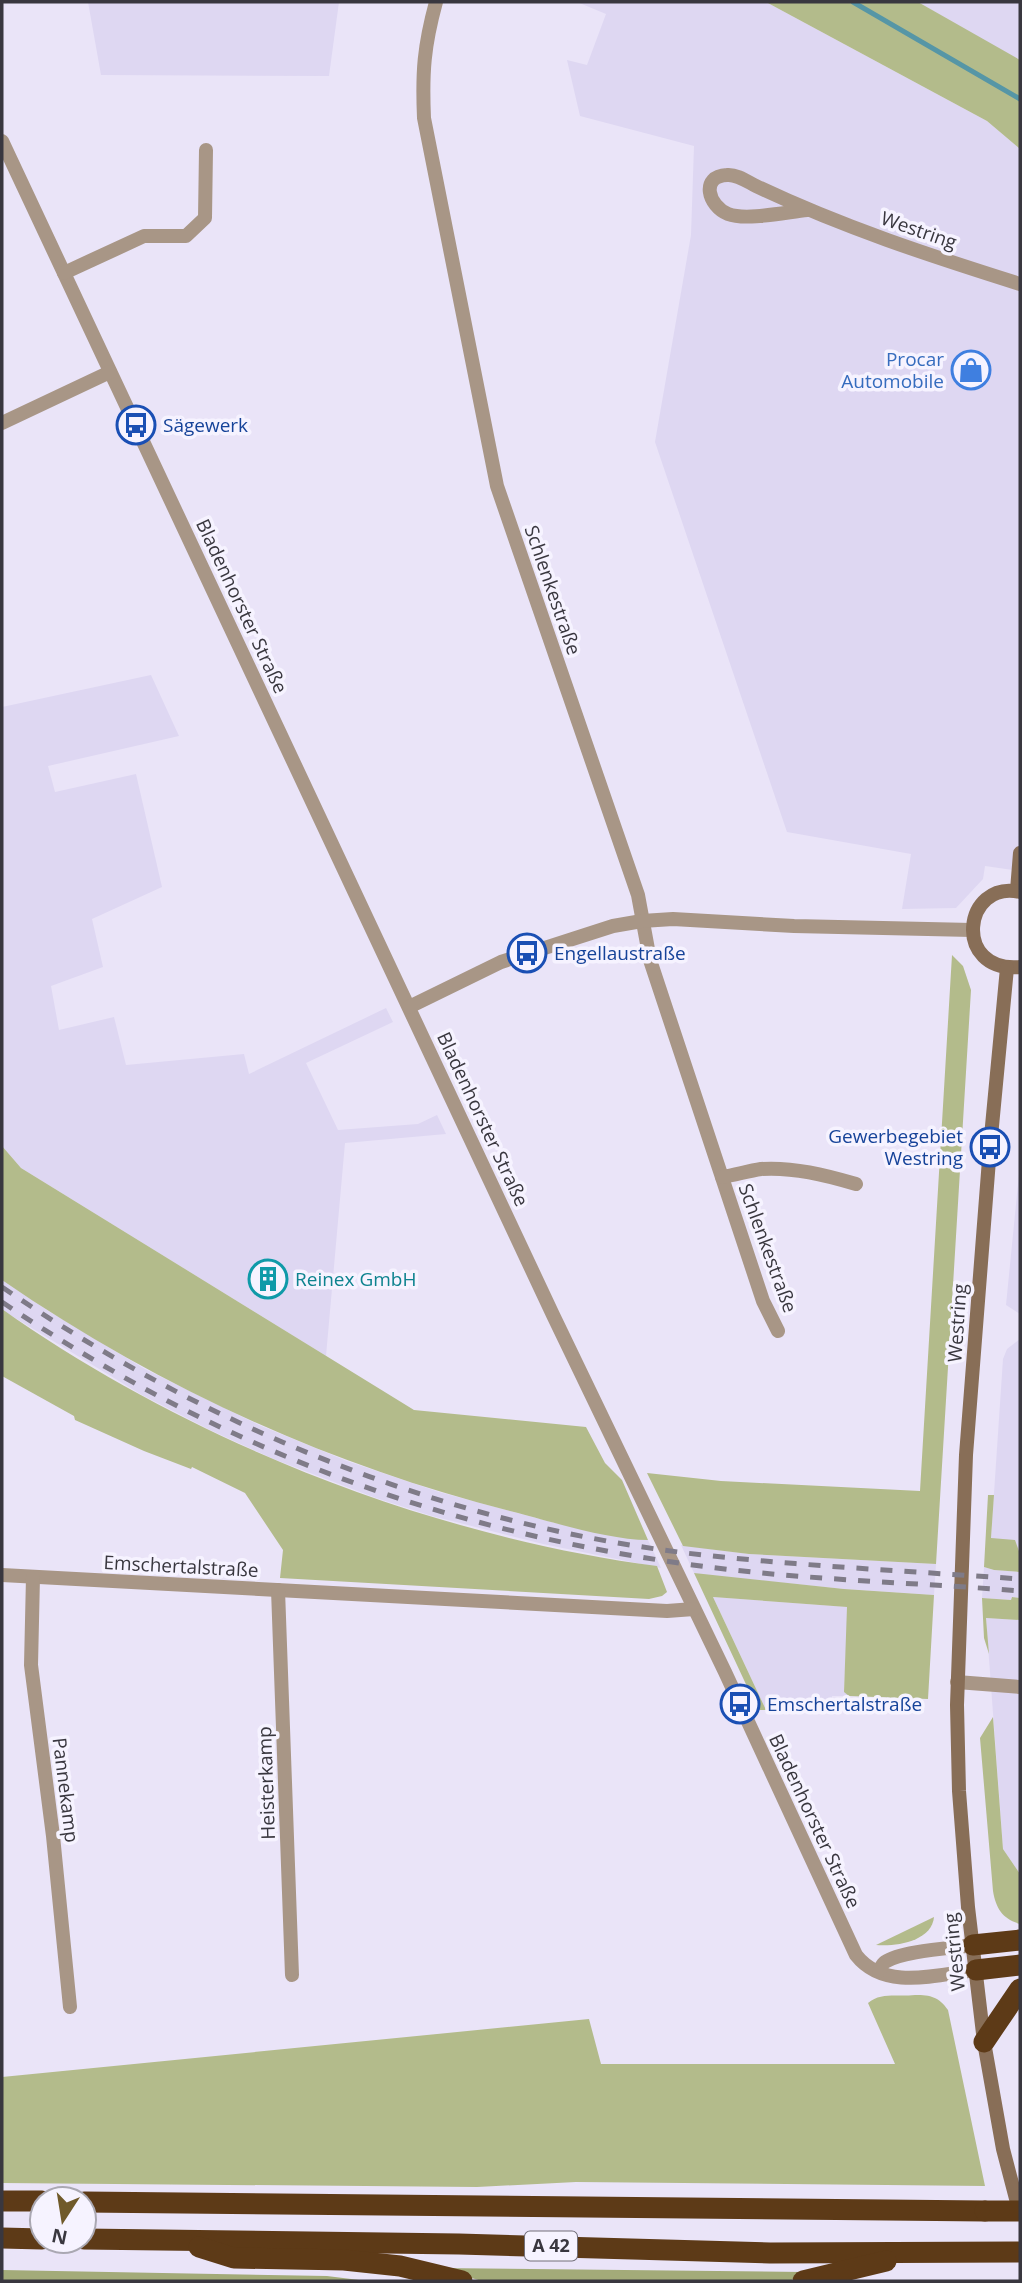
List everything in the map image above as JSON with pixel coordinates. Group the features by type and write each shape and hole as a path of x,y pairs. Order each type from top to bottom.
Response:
{"highway":[{"path":"973,1945 1020,1940"},
{"path":"976,1970 1020,1965"},
{"path":"984,2042 1020,1989"},
{"path":"2,2201 28,2201"},
{"name":"A 42","path":"98,2202 1020,2212"},
{"path":"2,2238 28,2239"},
{"name":"A 42","path":"98,2239 459,2244 770,2253 1020,2252"},
{"path":"177,2240 234,2258 344,2260 400,2266 462,2281"},
{"path":"803,2281 926,2252"}],"main road":[{"path":"1014,967 986,959 978,951 972,930 974,916 988,898 1006,891 1018,891 1020,853"},
{"name":"Westring","path":"1014,967 990,1147 966,1455 957,1682 959,1791 984,2042 1003,2149 1020,2212"}],"street":[{"name":"Schlenkestraße","path":"436,2 422,71 424,118 497,486 638,895 650,960 763,1301 778,1331"},
{"name":"Bladenhorster Straße","path":"2,141 856,1955 863,1964 878,1971"},
{"path":"64,272 144,236 186,236 205,218 206,150"},
{"name":"Westring","path":"807,210 740,217 718,208 710,200 709,191 712,182 719,176 729,174 807,210 913,250 1020,284"},
{"path":"2,423 110,372"},
{"path":"409,1007 501,962 613,926 642,921 673,919 806,926 972,930"},
{"name":"Schlenkestraße","path":"722,1177 761,1170 790,1170 821,1174 856,1184"},
{"name":"Emschertalstraße","path":"2,1575 667,1611 694,1609"},
{"name":"Pannekamp","path":"33,1577 31,1665 53,1836 70,2007"},
{"name":"Heisterkamp","path":"278,1590 292,1975"},
{"path":"957,1682 1020,1687"},
{"path":"973,1945 900,1957 886,1962 878,1971 889,1977 905,1978 976,1970"}],"shaded area":[{"path":"88,2 339,2 329,76 101,75"},
{"path":"577,2 766,2 987,121 1020,149 1020,871 985,866 983,879 956,908 902,909 911,854 787,832 655,442 691,235 694,146 580,116 567,60 587,65 606,14"},
{"path":"918,2 1020,2 1020,60 984,41"},
{"path":"151,675 179,736 48,766 55,792 136,774 162,887 92,919 103,967 51,986 59,1030 114,1017 126,1065 244,1054 249,1074 386,1008 393,1022 306,1063 338,1130 418,1124 437,1115 446,1134 345,1143 326,1356 21,1168 2,1146 2,707"},
{"path":"1020,1164 1020,1314 1006,1305"},
{"path":"2,1280 145,1369 259,1425 347,1461 439,1492 555,1523 648,1540 661,1568 543,1544 432,1516 276,1460 142,1395 7,1313 2,1309"},
{"path":"1020,1339 1020,1554 991,1538 1003,1359 1007,1349"},
{"path":"681,1545 749,1554 936,1564 934,1595 703,1575 694,1573"},
{"path":"984,1567 1020,1572 1020,1598 982,1598"},
{"path":"713,1597 848,1607 844,1691 849,1696 832,1696 831,1712 766,1710"},
{"path":"986,1618 1020,1620 1020,1874 1003,1849"}],"green space":[{"path":"766,2 918,2 1020,60 1020,149 987,121"},
{"path":"952,955 963,966 971,990 936,1564 749,1554 683,1546 647,1473 721,1481 920,1491"},
{"path":"2,1146 21,1168 414,1410 586,1427 605,1463 622,1480 648,1540 583,1530 449,1494 315,1448 185,1389 62,1319 2,1280"},
{"path":"2,1309 74,1357 151,1401 314,1476 485,1532 571,1552 657,1566 667,1592 649,1599 280,1578 283,1550 245,1493 192,1467 191,1469 144,1451 75,1420 74,1416 2,1376"},
{"path":"988,1495 994,1495 991,1538 1015,1540 1020,1554 1020,1572 984,1567"},
{"path":"694,1573 844,1589 934,1595 928,1699 849,1696 844,1692 847,1607 713,1597 766,1710 758,1710"},
{"path":"1012,1597 1020,1598 1020,1620 986,1618 989,1654 984,1638 982,1598 1011,1600"},
{"path":"993,1717 1003,1849 1020,1874 1020,1924 1001,1912 993,1891 980,1738"},
{"path":"934,1917 927,1932 912,1941 876,1945"},
{"path":"915,1995 934,1998 948,2010 985,2186 576,2182 477,2187 2,2183 2,2077 589,2019 601,2064 895,2064 868,2003 884,1996"},
{"path":"436,2268 804,2272 790,2281 482,2281"},
{"path":"2,2270 327,2276 367,2281 2,2281"}],"waterway":[{"path":"853,2 1020,99"}],"railway":[{"path":"2,1287 80,1337 160,1383 243,1424 328,1461 415,1492 504,1518 594,1539 728,1558 1020,1579"},
{"path":"2,1302 82,1353 163,1399 245,1439 329,1474 414,1503 502,1528 592,1548 686,1564 811,1577 1020,1591"}],"place":[{"name":"Procar Automobile","path":"971,370"},
{"name":"Sägewerk","path":"136,425"},
{"name":"Engellaustraße","path":"527,953"},
{"name":"Gewerbegebiet Westring","path":"990,1147"},
{"name":"Reinex GmbH","path":"268,1279"},
{"name":"Emschertalstraße","path":"740,1704"}]}
